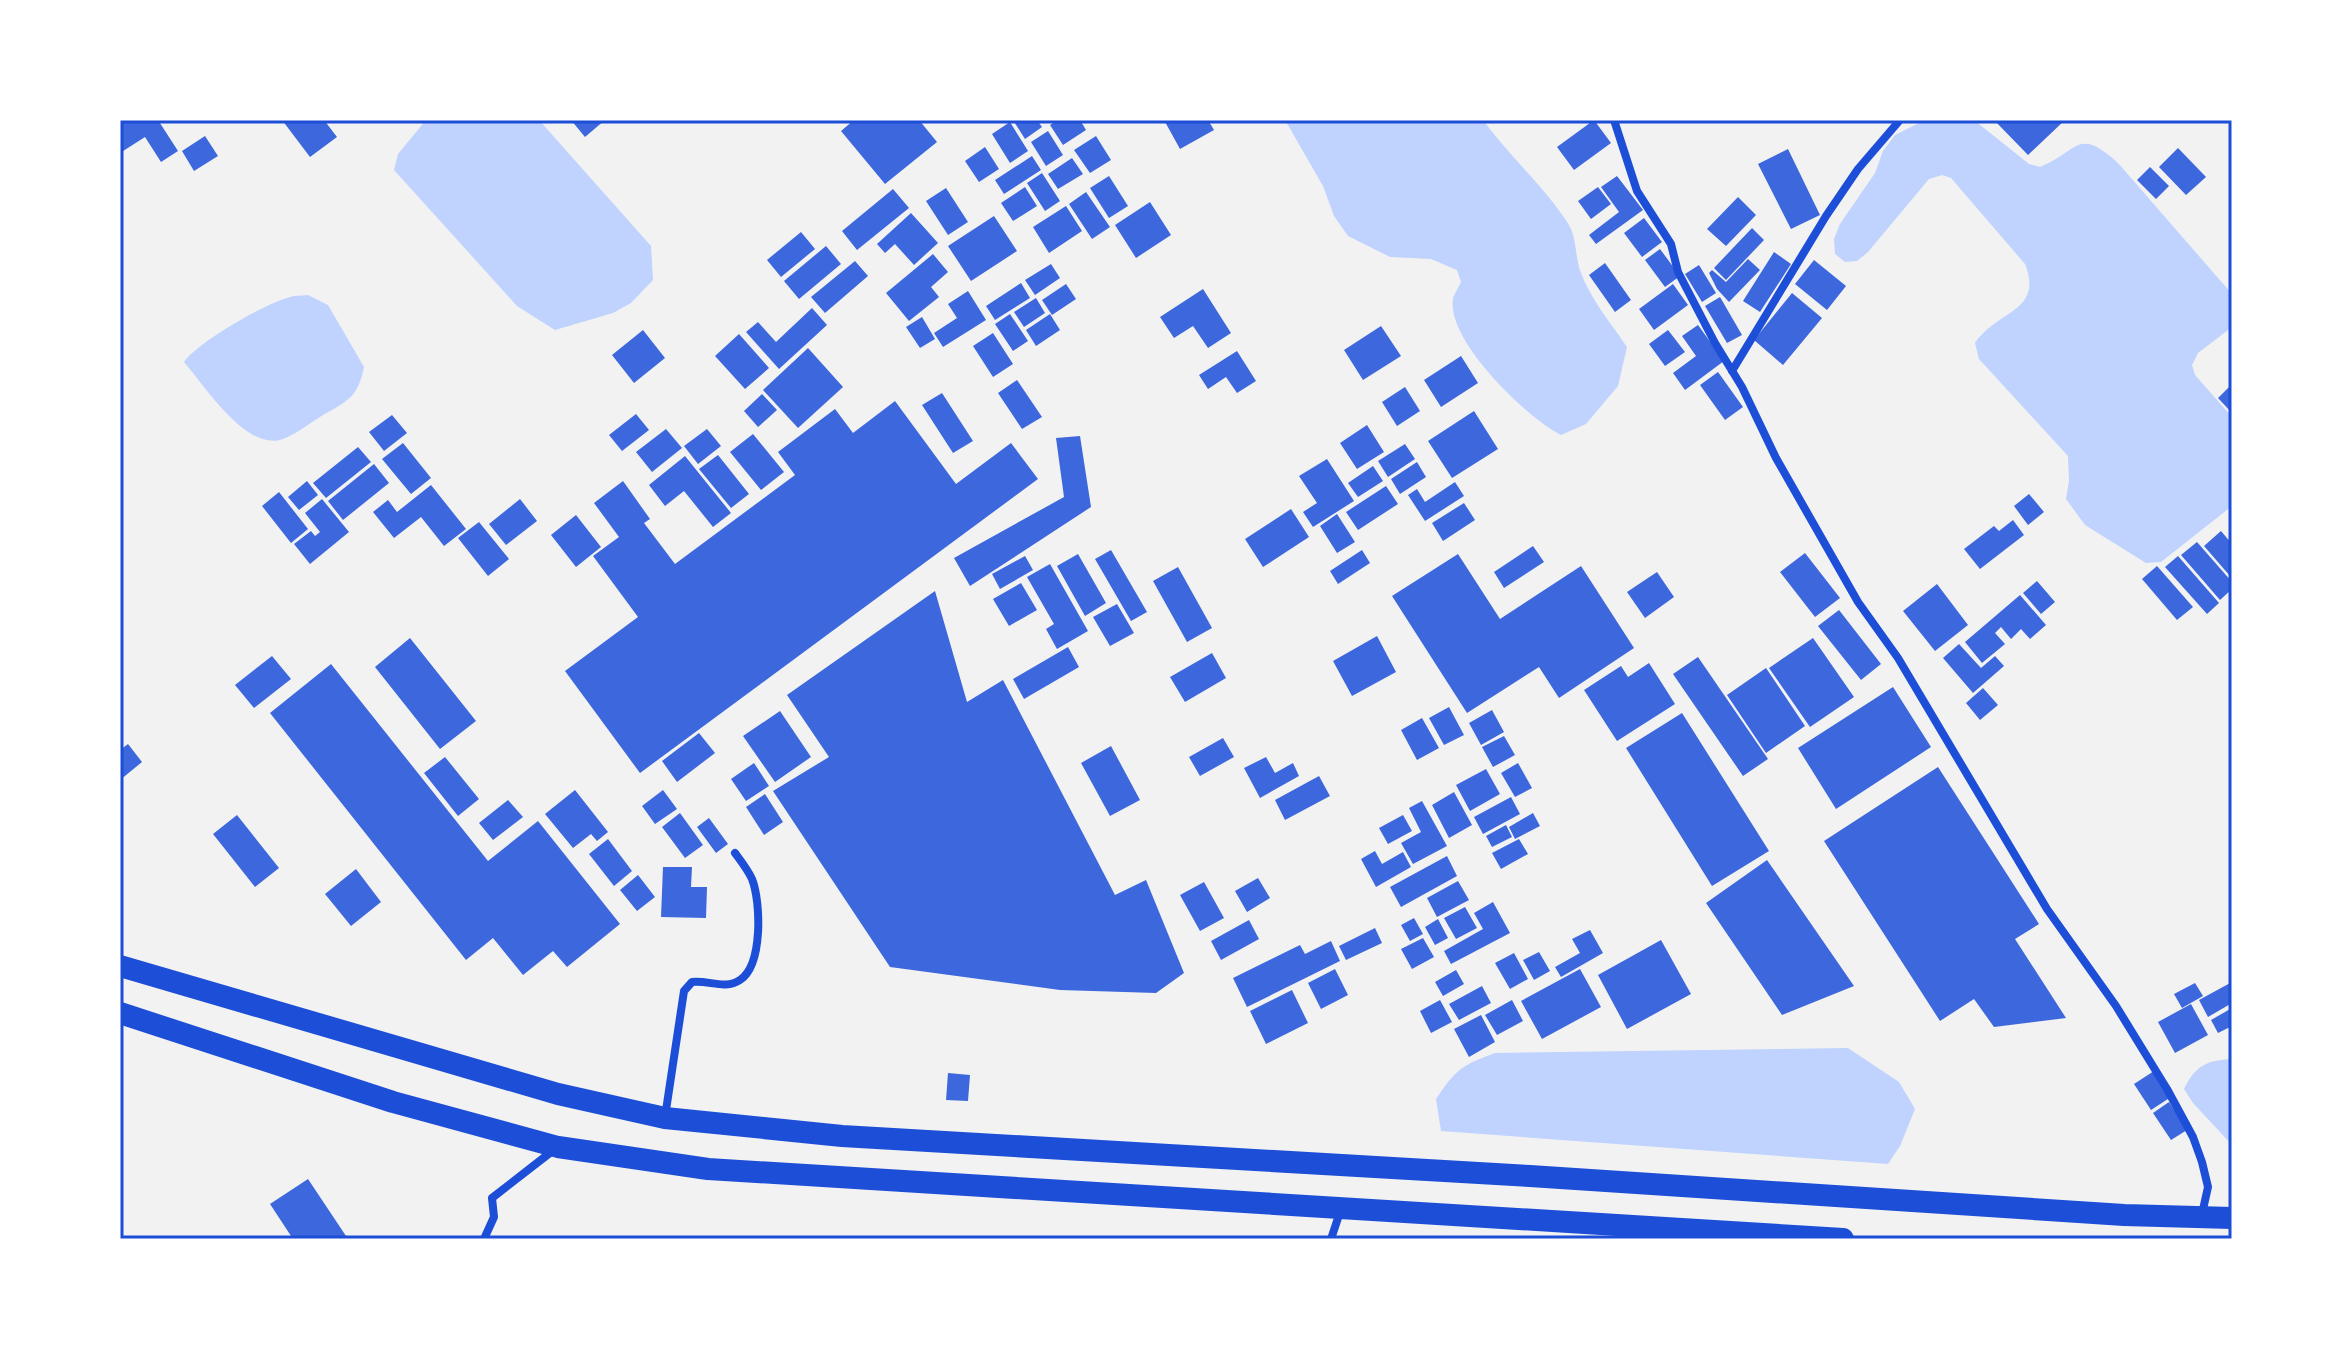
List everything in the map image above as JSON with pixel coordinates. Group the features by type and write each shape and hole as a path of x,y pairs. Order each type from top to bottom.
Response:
{"highway":[{"path":"120,966 558,1094 665,1118 842,1136 1515,1175 2124,1215 2232,1218"},
{"path":"120,1013 393,1102 558,1147 708,1169 1074,1194 1341,1207 1843,1239"}],"street":[{"path":"1614,120 1637,191 1671,244 1678,272 1776,458 1858,602 1898,658 2047,909 2116,1006 2193,1137 2208,1187 2202,1215"},
{"path":"1732,371 1826,216 1858,169 1900,120"},
{"path":"665,1118 684,991 692,982 729,985 742,979 749,972 756,954 758,910 752,880 735,853"},
{"path":"484,1239 494,1217 492,1198 558,1147"},
{"path":"1331,1239 1341,1207"}],"water":[{"path":"426,120 539,120 651,246 653,280 631,303 613,313 555,330 517,306 394,170 398,154"},
{"path":"1285,120 1486,120 1496,137 1569,225 1585,283 1627,347 1618,386 1586,424 1561,435 1546,426 1510,395 1475,356 1454,316 1453,299 1461,282 1457,270 1431,259 1390,257 1348,236 1334,216 1323,186"},
{"path":"1974,120 2029,164 2040,167 2078,145 2094,146 2104,152 2118,163 2232,294 2232,327 2198,353 2192,365 2195,375 2232,417 2232,506 2161,562 2146,563 2085,525 2066,499 2068,456 1979,359 1975,343 2023,301 2029,280 2025,264 1951,178 1942,175 1929,179 1857,261 1845,262 1835,254 1834,239 1840,224 1875,173 1883,151 1895,135 1919,123"},
{"path":"308,295 328,305 364,367 362,377 355,392 339,406 291,436 267,440 253,435 226,413 184,362 217,334 250,315 292,296"},
{"path":"1848,1048 1899,1082 1915,1109 1900,1146 1888,1164 1441,1131 1436,1099 1461,1069 1495,1053"},
{"path":"2232,1059 2232,1145 2184,1089 2203,1066"}],"building":[{"path":"120,120 158,120 178,151 161,162 145,137 120,153"},
{"path":"282,120 324,120 337,137 310,157"},
{"path":"571,120 605,120 585,137"},
{"path":"854,120 919,120 937,142 885,184 841,131"},
{"path":"1013,120 1037,120 1042,127 1025,139"},
{"path":"1058,120 1080,120 1086,130 1063,145 1050,125"},
{"path":"1164,120 1208,120 1214,130 1180,149"},
{"path":"1594,120 1611,143 1574,170 1557,147"},
{"path":"1994,120 2065,120 2028,155"},
{"path":"1010,122 1028,151 1010,163 992,134"},
{"path":"1048,131 1063,155 1046,166 1031,142"},
{"path":"205,136 218,156 194,171 182,151"},
{"path":"1096,136 1111,160 1090,173 1074,150"},
{"path":"985,147 999,169 979,182 965,161"},
{"path":"2178,148 2206,177 2186,195 2159,167"},
{"path":"1788,149 1820,215 1791,229 1758,164"},
{"path":"1032,156 1041,170 1004,194 995,180"},
{"path":"1072,158 1083,174 1058,189 1048,174"},
{"path":"2150,167 2169,186 2156,199 2137,180"},
{"path":"1042,173 1060,201 1045,211 1027,183"},
{"path":"1109,176 1128,206 1109,218 1090,188"},
{"path":"1617,176 1643,210 1596,244 1589,235 1619,212 1601,187"},
{"path":"1025,187 1037,206 1013,221 1001,203"},
{"path":"1598,187 1611,204 1591,219 1578,201"},
{"path":"946,188 968,222 948,235 926,201"},
{"path":"893,189 909,208 857,250 842,231"},
{"path":"1086,192 1110,227 1092,239 1069,204"},
{"path":"1738,197 1756,215 1726,246 1707,229"},
{"path":"1150,202 1171,235 1136,258 1115,225"},
{"path":"1066,206 1082,231 1049,253 1033,227"},
{"path":"911,213 938,243 914,265 895,244 885,253 877,244"},
{"path":"994,216 1017,251 971,281 948,246"},
{"path":"1644,218 1662,242 1642,257 1624,233"},
{"path":"1752,228 1764,240 1726,280 1714,268"},
{"path":"801,232 815,249 781,277 767,260"},
{"path":"826,246 841,264 799,299 784,281"},
{"path":"1660,249 1680,276 1665,287 1645,260"},
{"path":"1774,252 1791,264 1760,312 1743,301"},
{"path":"933,254 948,272 931,287 939,297 909,321 886,293"},
{"path":"1748,259 1760,270 1729,302 1717,289 1709,273 1712,270 1726,282"},
{"path":"1814,260 1846,286 1827,310 1795,284"},
{"path":"855,261 868,276 825,313 811,297"},
{"path":"1605,263 1631,300 1615,312 1589,275"},
{"path":"1051,264 1060,278 1035,295 1025,280"},
{"path":"1699,265 1716,293 1702,302 1685,274"},
{"path":"1021,283 1030,298 995,320 986,306"},
{"path":"1066,284 1076,299 1052,315 1042,300"},
{"path":"1673,284 1688,305 1654,330 1639,309"},
{"path":"1203,289 1231,333 1208,348 1193,326 1174,338 1160,317"},
{"path":"968,291 986,320 943,347 934,333 957,318 948,304"},
{"path":"1792,293 1822,318 1783,365 1754,340"},
{"path":"1720,297 1742,335 1727,343 1705,306"},
{"path":"1036,298 1045,313 1024,327 1014,312"},
{"path":"812,308 827,325 779,369 746,332 758,322 776,342"},
{"path":"1010,314 1028,341 1013,351 995,324"},
{"path":"1050,314 1060,330 1036,346 1026,330"},
{"path":"922,317 935,339 920,348 906,327"},
{"path":"1698,325 1724,361 1685,390 1673,373 1696,356 1682,336"},
{"path":"1381,326 1401,356 1363,380 1344,350"},
{"path":"643,330 665,358 634,383 612,355"},
{"path":"1668,330 1685,352 1665,366 1649,344"},
{"path":"993,333 1013,364 993,377 973,346"},
{"path":"739,334 769,368 745,389 715,356"},
{"path":"808,348 843,387 798,428 763,390"},
{"path":"1237,351 1256,381 1237,393 1226,377 1208,389 1199,375"},
{"path":"1461,356 1478,383 1441,407 1424,380"},
{"path":"1718,372 1743,407 1725,420 1700,385"},
{"path":"1017,380 1042,417 1022,429 998,393"},
{"path":"2232,384 2232,413 2218,398"},
{"path":"1405,387 1420,411 1397,426 1382,402"},
{"path":"942,393 973,441 953,453 922,405"},
{"path":"762,394 777,410 758,427 744,411"},
{"path":"895,401 956,484 1011,443 1038,479 640,773 565,671 638,617 593,556 619,537 594,503 623,481 650,519 644,523 675,564 795,475 778,452 835,409 853,433"},
{"path":"1474,411 1498,449 1452,478 1428,441"},
{"path":"636,414 649,430 622,451 609,435"},
{"path":"392,415 407,433 384,451 369,432"},
{"path":"1367,425 1384,452 1357,469 1340,443"},
{"path":"666,429 682,448 652,472 636,452"},
{"path":"707,429 721,446 698,464 684,446"},
{"path":"753,434 784,472 761,490 730,452"},
{"path":"1080,436 1091,507 970,586 954,558 1064,497 1056,438"},
{"path":"403,443 431,478 411,494 382,459"},
{"path":"1405,444 1415,459 1388,477 1378,461"},
{"path":"358,447 371,462 326,498 313,483"},
{"path":"718,455 749,494 731,508 699,469"},
{"path":"685,456 731,513 713,527 684,491 665,506 649,485"},
{"path":"1327,459 1354,501 1313,527 1303,512 1317,503 1299,476"},
{"path":"1417,462 1426,477 1400,494 1391,479"},
{"path":"374,464 389,483 343,520 328,501"},
{"path":"1373,466 1383,481 1358,497 1348,483"},
{"path":"307,481 318,495 299,510 288,497"},
{"path":"1455,482 1464,496 1425,521 1408,495 1417,489 1425,502"},
{"path":"431,485 466,529 444,546 421,517 394,538 373,512 388,500 397,512"},
{"path":"1386,486 1398,504 1358,530 1346,512"},
{"path":"279,492 308,529 291,543 262,506"},
{"path":"2029,494 2044,512 2028,525 2014,506"},
{"path":"322,499 349,532 310,564 294,544 311,531 315,536 320,532 305,513"},
{"path":"520,499 537,521 506,545 489,524"},
{"path":"1464,503 1475,520 1443,541 1432,523"},
{"path":"1291,509 1309,537 1263,567 1245,539"},
{"path":"1337,514 1355,542 1337,553 1320,526"},
{"path":"576,515 601,547 576,567 551,535"},
{"path":"2013,520 2024,535 1980,569 1964,549 1994,526 1999,531"},
{"path":"479,522 509,559 488,576 458,538"},
{"path":"2221,531 2232,544 2230,576 2204,546"},
{"path":"2197,542 2232,582 2232,589 2220,600 2181,555"},
{"path":"1533,546 1544,562 1504,588 1494,572"},
{"path":"1111,550 1147,612 1131,621 1095,559"},
{"path":"1362,550 1370,563 1338,584 1330,571"},
{"path":"1805,553 1840,598 1815,617 1780,572"},
{"path":"1078,554 1106,603 1085,616 1057,566"},
{"path":"1458,554 1500,619 1581,566 1634,648 1559,698 1539,667 1467,713 1392,596"},
{"path":"1025,556 1033,570 1000,589 992,574"},
{"path":"2178,556 2219,603 2207,614 2165,567"},
{"path":"1050,564 1088,631 1057,649 1046,629 1054,624 1027,577"},
{"path":"2157,566 2193,607 2177,620 2142,579"},
{"path":"1178,567 1212,628 1187,642 1153,581"},
{"path":"1657,572 1674,597 1645,618 1627,592"},
{"path":"2037,581 2055,602 2041,614 2023,593"},
{"path":"1021,583 1037,610 1009,626 993,599"},
{"path":"1937,584 1968,625 1935,651 1903,611"},
{"path":"935,591 967,702 1003,680 1115,895 1146,880 1184,973 1156,993 1060,990 890,967 773,791 829,757 787,695"},
{"path":"2020,595 2046,625 2030,639 2021,629 2011,639 2001,627 1995,633 2005,644 1982,663 1965,642"},
{"path":"1117,604 1134,633 1110,646 1093,617"},
{"path":"1839,610 1881,664 1861,680 1818,626"},
{"path":"1377,636 1396,672 1352,696 1333,661"},
{"path":"410,638 476,721 440,749 375,667"},
{"path":"1813,638 1854,697 1810,727 1769,668"},
{"path":"1959,644 1981,668 1995,656 2004,666 1973,693 1943,658"},
{"path":"1068,647 1079,667 1024,699 1013,679"},
{"path":"1212,653 1226,678 1185,702 1170,677"},
{"path":"272,656 291,679 254,708 235,685"},
{"path":"1698,657 1768,759 1743,776 1673,674"},
{"path":"1649,663 1675,704 1617,741 1584,690 1621,666 1628,677"},
{"path":"331,664 488,861 538,821 620,924 567,967 553,951 523,975 493,938 466,960 270,713"},
{"path":"1766,668 1805,726 1766,753 1727,695"},
{"path":"1893,687 1931,747 1836,809 1798,748"},
{"path":"1983,688 1998,705 1980,720 1966,703"},
{"path":"1449,707 1464,735 1444,745 1429,718"},
{"path":"1492,710 1504,732 1481,745 1469,723"},
{"path":"780,711 811,757 775,782 743,736"},
{"path":"1682,713 1769,851 1712,886 1626,748"},
{"path":"1422,718 1439,748 1417,760 1401,730"},
{"path":"699,733 715,753 677,782 662,761"},
{"path":"1504,736 1515,755 1493,767 1482,747"},
{"path":"1223,738 1234,757 1200,776 1189,757"},
{"path":"128,744 142,762 120,780 120,750"},
{"path":"1111,746 1140,800 1110,816 1081,763"},
{"path":"445,757 479,799 458,816 424,773"},
{"path":"1266,757 1275,773 1293,763 1299,776 1260,798 1244,768"},
{"path":"754,763 769,786 746,801 731,779"},
{"path":"1518,763 1532,788 1515,797 1501,773"},
{"path":"1938,767 2039,924 2015,939 2066,1018 1994,1027 1974,999 1940,1021 1824,841"},
{"path":"1486,769 1500,794 1470,811 1456,785"},
{"path":"1319,776 1330,796 1285,820 1275,800"},
{"path":"575,790 608,832 597,841 591,834 573,848 545,814"},
{"path":"663,790 677,809 655,824 642,806"},
{"path":"1454,792 1472,825 1449,838 1432,805"},
{"path":"765,794 783,822 764,835 746,807"},
{"path":"1511,797 1520,814 1483,834 1474,817"},
{"path":"508,800 523,817 493,840 479,823"},
{"path":"1422,801 1447,846 1413,864 1401,843 1421,832 1409,808"},
{"path":"680,813 703,845 685,858 662,827"},
{"path":"1533,813 1540,826 1515,839 1509,827"},
{"path":"237,815 279,868 255,887 213,834"},
{"path":"1403,815 1412,831 1388,844 1379,828"},
{"path":"709,818 728,844 716,853 697,827"},
{"path":"1506,825 1512,837 1492,847 1486,836"},
{"path":"608,839 632,871 614,886 589,854"},
{"path":"1519,839 1528,854 1501,869 1492,853"},
{"path":"1375,851 1382,864 1403,852 1411,867 1376,887 1361,859"},
{"path":"1447,856 1457,876 1401,907 1390,887"},
{"path":"1767,860 1854,986 1782,1015 1706,903"},
{"path":"663,867 692,867 691,887 707,887 706,918 661,917"},
{"path":"356,869 381,902 351,926 325,894"},
{"path":"638,875 655,897 637,911 620,890"},
{"path":"1258,878 1270,898 1247,912 1235,891"},
{"path":"1458,881 1469,900 1437,917 1427,898"},
{"path":"1204,882 1224,918 1200,931 1180,895"},
{"path":"1493,902 1510,933 1451,964 1444,951 1483,929 1474,913"},
{"path":"1465,907 1477,928 1456,939 1444,918"},
{"path":"1414,918 1423,934 1410,941 1401,925"},
{"path":"1438,919 1448,938 1435,945 1425,927"},
{"path":"1249,920 1259,939 1221,960 1211,941"},
{"path":"1375,928 1382,943 1346,960 1339,946"},
{"path":"1590,930 1603,953 1561,977 1555,967 1580,953 1572,939"},
{"path":"1423,938 1434,957 1412,969 1401,949"},
{"path":"1661,940 1691,994 1627,1029 1598,975"},
{"path":"1331,941 1340,961 1247,1007 1233,978 1300,945 1305,954"},
{"path":"1539,952 1550,971 1534,980 1523,960"},
{"path":"1514,953 1528,979 1510,989 1495,963"},
{"path":"1335,969 1348,995 1321,1009 1308,983"},
{"path":"1580,969 1601,1007 1542,1039 1521,1001"},
{"path":"1456,970 1464,984 1443,996 1435,982"},
{"path":"2232,982 2232,1003 2208,1017 2199,1000"},
{"path":"2195,983 2203,996 2182,1008 2174,994"},
{"path":"1482,986 1491,1003 1459,1020 1449,1004"},
{"path":"1292,990 1308,1023 1266,1044 1250,1011"},
{"path":"1440,1000 1452,1022 1431,1033 1420,1011"},
{"path":"1512,1000 1523,1021 1497,1035 1485,1015"},
{"path":"2191,1004 2208,1035 2175,1053 2158,1022"},
{"path":"2232,1008 2232,1026 2218,1033 2211,1020"},
{"path":"1481,1015 1495,1042 1469,1057 1454,1029"},
{"path":"2154,1071 2171,1097 2151,1110 2134,1084"},
{"path":"948,1073 970,1075 968,1101 946,1100"},
{"path":"2169,1102 2187,1130 2171,1140 2153,1113"},
{"path":"308,1179 348,1239 293,1239 270,1204"}]}
